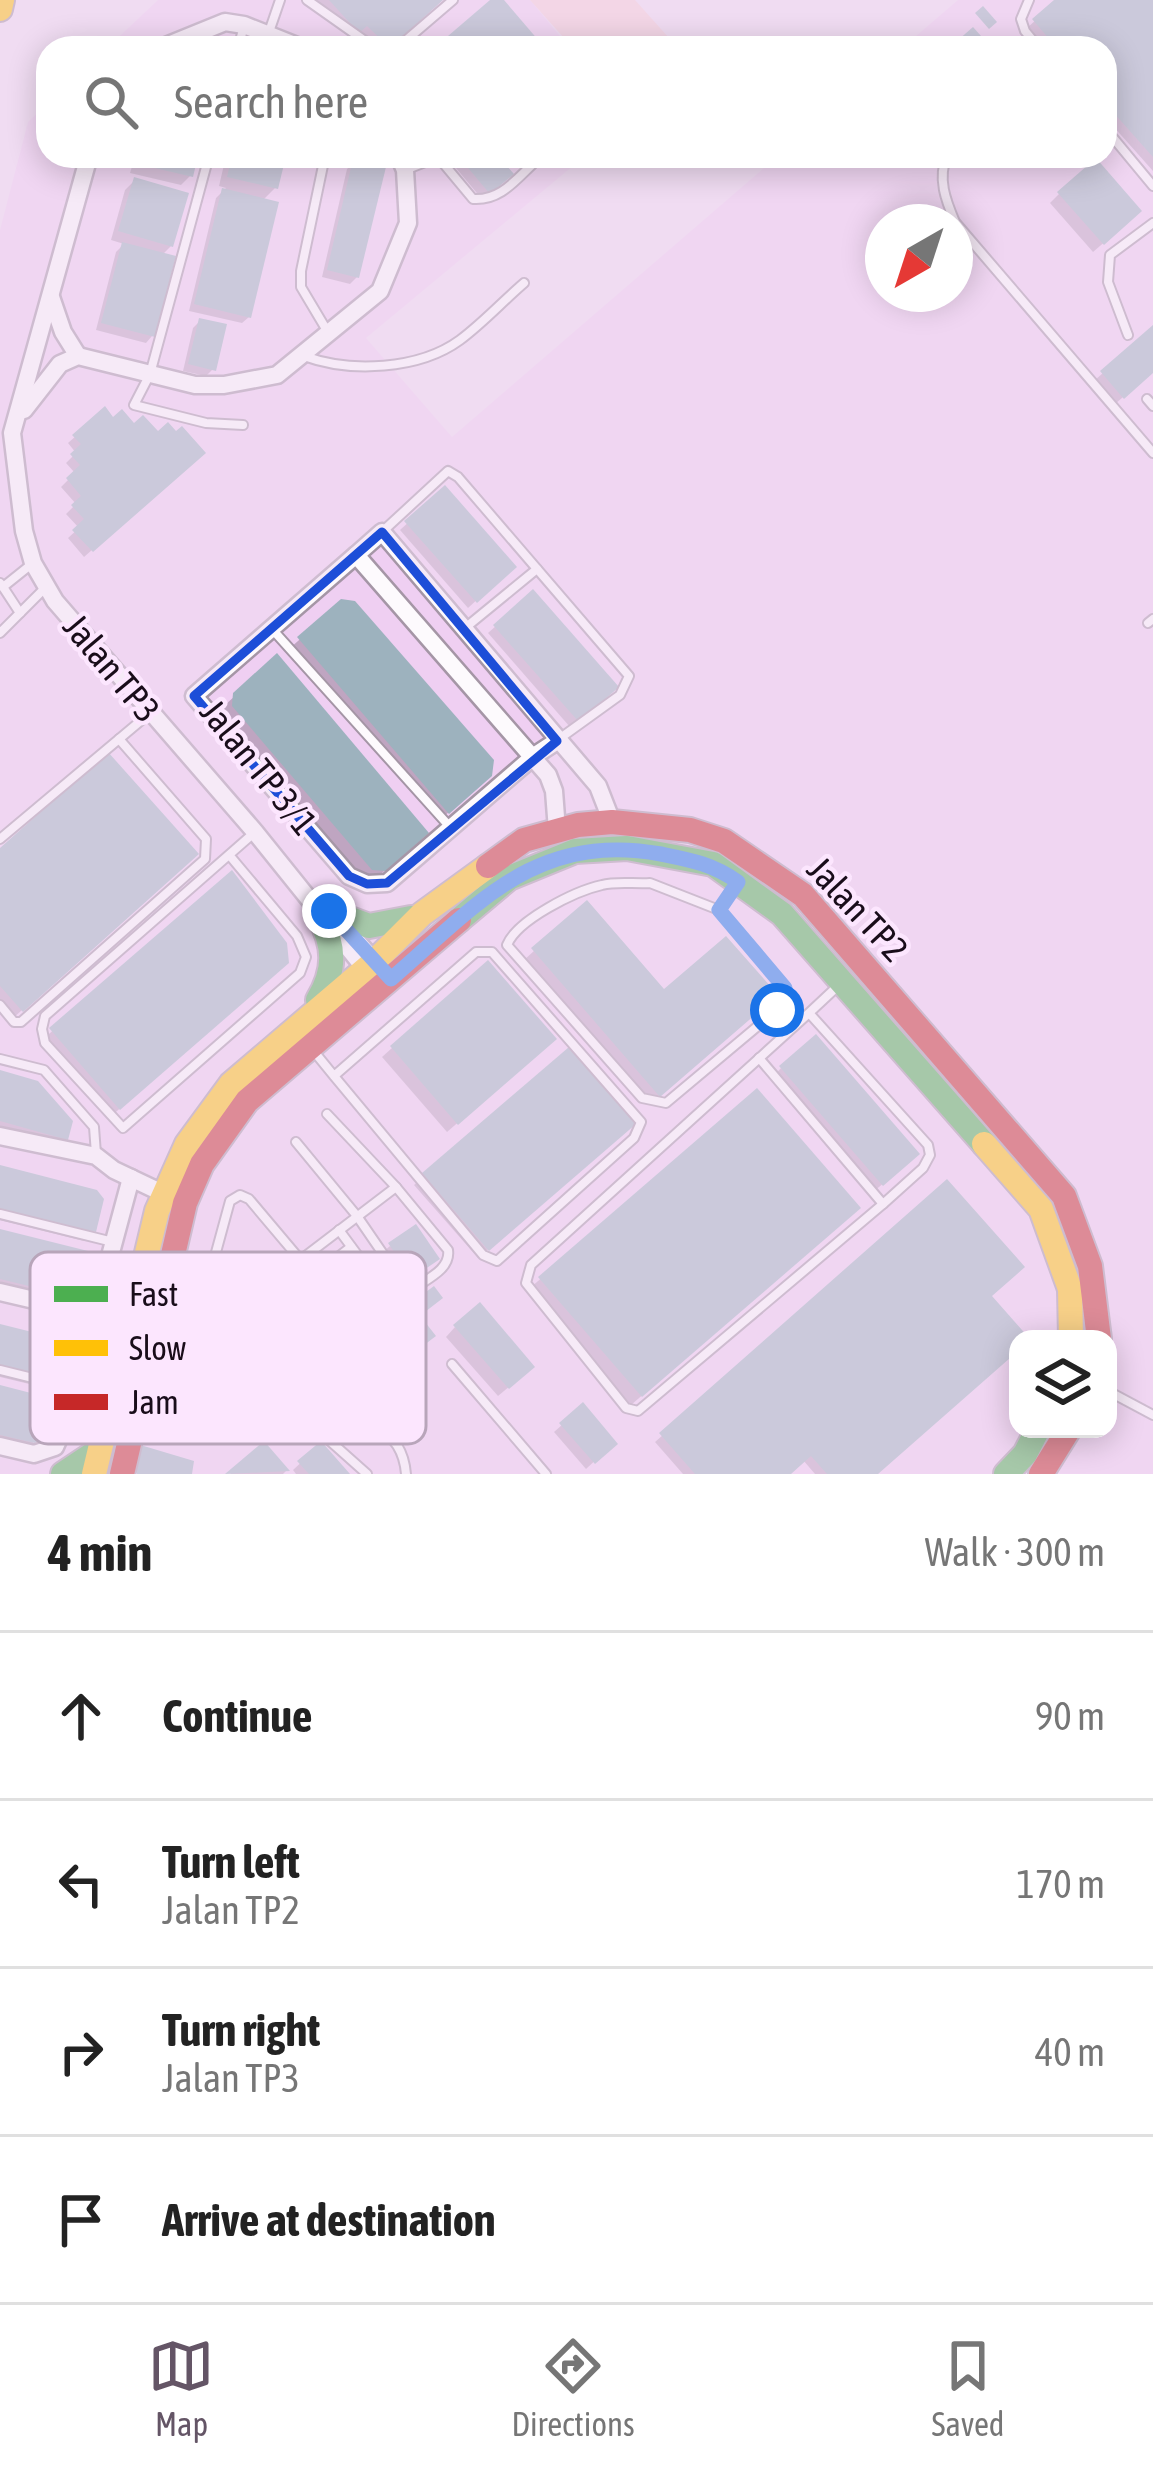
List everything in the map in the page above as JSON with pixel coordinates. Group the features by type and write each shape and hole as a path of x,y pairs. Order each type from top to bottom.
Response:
{"main road":[{"path":"0,9 2,0"},
{"name":"Jalan TP2","path":"169,1252 171,1207 248,1101 311,1047 378,974 422,914 524,840 612,822 689,830 724,841 803,895 1064,1196 1078,1225 1099,1298 1099,1330"},
{"name":"Jalan TP2","path":"158,1252 188,1144 231,1084 303,1022 378,974 509,878 575,851 628,848 713,864 782,914 1041,1209 1066,1266 1073,1330"},
{"path":"324,913 369,928 389,927 422,914"},
{"path":"303,1022 334,967 324,913"},
{"path":"1006,1474 1033,1438"},
{"path":"1048,1471 1064,1438"},
{"path":"63,1474 97,1462"}],"street":[{"path":"191,36 225,22 275,36"},
{"name":"Jalan TP3","path":"86,168 12,433 24,531 33,563 46,586 150,713 378,974"},
{"path":"12,433 30,397 60,364 78,356 195,385 277,375 380,291 408,223 402,168"},
{"path":"50,296 78,356"},
{"path":"382,532 598,786 612,822"},
{"name":"Jalan TP 3/1","path":"382,532 194,696 349,876 367,884 387,883 533,756 557,741"},
{"path":"356,556 533,756 554,790 556,830"},
{"path":"0,1136 96,1156 171,1207"},
{"path":"122,1174 116,1185 126,1198 171,1207"},
{"path":"111,1252 126,1198"},
{"path":"0,1292 30,1299"},
{"path":"0,1446 34,1454 56,1444"}],"lane":[{"path":"268,33 280,0"},
{"path":"307,0 358,36"},
{"path":"411,36 453,0"},
{"path":"1029,0 1021,19 1032,36"},
{"path":"241,36 244,25"},
{"path":"1117,142 1153,186"},
{"path":"206,168 150,374 134,404 206,423 243,425"},
{"path":"322,168 301,287 330,335"},
{"path":"446,168 473,199 482,200 495,198 527,168"},
{"path":"943,168 948,204"},
{"path":"1128,335 1108,282 1110,255 1153,224"},
{"path":"973,243 1153,453"},
{"path":"303,356 364,370 413,358 456,343 524,283"},
{"path":"382,532 448,471 629,676 620,695 557,741"},
{"path":"20,613 1,585 33,563"},
{"path":"464,629 538,569"},
{"path":"0,633 46,586"},
{"path":"272,628 451,828"},
{"path":"0,839 150,713"},
{"path":"0,1005 14,1022 22,1022 205,859 206,838 119,739"},
{"path":"230,856 297,936 306,957 300,973 123,1128 44,1043 45,1016 255,832"},
{"path":"719,910 738,882"},
{"path":"603,884 650,884 719,910 785,988 786,998 666,1103 641,1098 506,945 511,936 558,901 603,884"},
{"path":"311,1047 334,1076 483,1255 496,1261 634,1138 640,1122 492,952 484,950 476,952 334,1076"},
{"path":"808,1013 928,1145 930,1155 884,1204 638,1412 626,1408 526,1283 531,1265 842,982"},
{"path":"759,1058 884,1204"},
{"path":"0,1059 44,1070 94,1127 96,1156"},
{"path":"327,1114 396,1186 448,1250 446,1265 426,1280"},
{"path":"296,1142 382,1252"},
{"path":"311,1252 396,1186"},
{"path":"216,1252 230,1201 239,1195 249,1199 296,1252"},
{"path":"0,1214 114,1242"},
{"path":"339,1230 355,1252"},
{"path":"345,1252 351,1247"},
{"path":"452,1364 546,1474"},
{"path":"0,1370 30,1377"},
{"path":"1117,1396 1153,1415"},
{"path":"333,1444 367,1474"},
{"path":"394,1444 402,1452 406,1474"}],"highlighted area":[{"path":"382,532 557,741 387,883 367,884 349,876 194,696"}],"shaded area":[{"path":"158,0 530,0 560,36 120,36"},
{"path":"530,0 635,0 667,36 562,36"},
{"path":"958,0 1153,0 1153,1474 0,1474 0,230 28,122 36,114 36,168 571,168 366,338 452,437 764,168 1117,168 1117,36 916,36"}],"building":[{"path":"329,0 443,0 403,36 377,36 367,26 359,33"},
{"path":"490,0 504,0 535,36 448,36"},
{"path":"1054,0 1153,0 1153,157 1117,116 1117,36 1047,36 1032,19"},
{"path":"983,6 997,22 989,29 975,13"},
{"path":"155,168 195,168 193,177"},
{"path":"229,168 283,168 278,189 227,177"},
{"path":"351,168 386,168 359,278 327,270"},
{"path":"468,168 509,168 514,174 490,194"},
{"path":"1085,168 1105,168 1142,211 1104,245 1057,192"},
{"path":"134,177 189,193 173,247 118,231"},
{"path":"222,188 279,202 251,318 194,304"},
{"path":"122,242 176,256 155,337 101,323"},
{"path":"199,318 227,324 216,371 188,364"},
{"path":"1153,325 1153,373 1124,399 1100,371"},
{"path":"105,406 113,417 122,409 134,423 143,415 158,431 168,422 176,431 182,426 206,453 93,552 72,530 84,519 71,505 81,496 66,478 80,465 70,454 81,444 72,435"},
{"path":"445,485 517,567 477,603 404,521"},
{"path":"533,589 619,687 579,722 493,625"},
{"path":"341,599 355,601 494,760 492,776 449,814 297,637"},
{"path":"277,653 429,833 386,871 372,870 232,706 233,693"},
{"path":"108,752 199,854 23,1012 0,986 0,848"},
{"path":"232,870 287,943 289,963 120,1110 49,1028"},
{"path":"587,900 664,989 726,936 778,995 660,1097 531,948"},
{"path":"488,960 557,1039 458,1125 390,1046"},
{"path":"816,1034 920,1154 883,1186 779,1066"},
{"path":"569,1047 636,1124 489,1251 422,1173"},
{"path":"0,1070 38,1081 73,1121 68,1140 0,1121"},
{"path":"757,1088 861,1208 642,1397 538,1277"},
{"path":"0,1165 97,1190 104,1199 96,1232 0,1209"},
{"path":"947,1179 1025,1267 992,1296 1022,1330 1009,1330 1009,1359 878,1474 827,1474 811,1456 791,1474 695,1474 659,1433"},
{"path":"416,1224 440,1259 426,1268 426,1252 394,1252 388,1243"},
{"path":"0,1229 92,1252 30,1252 30,1286 0,1279"},
{"path":"434,1286 443,1298 426,1311 426,1292"},
{"path":"480,1302 535,1367 509,1389 453,1325"},
{"path":"426,1323 436,1336 426,1344"},
{"path":"0,1324 30,1332 30,1373 0,1366"},
{"path":"0,1385 30,1393 30,1442 0,1435"},
{"path":"583,1402 618,1444 595,1464 559,1423"},
{"path":"137,1444 194,1461 192,1474 137,1474 132,1464"},
{"path":"260,1444 267,1444 290,1471 225,1474"},
{"path":"324,1444 350,1474 309,1474 297,1461"}],"traffic: fast":[{"path":"459,920 509,878 575,851 627,848 713,864 782,914 984,1144"},
{"path":"329,911 369,926 411,918"},
{"path":"318,1000 331,958 319,916"},
{"path":"1006,1474 1033,1438"},
{"path":"63,1474 99,1450"}],"traffic: slow":[{"path":"0,9 2,0"},
{"path":"147,1252 157,1211 187,1144 231,1084 375,961 422,914 488,866"},
{"path":"984,1144 1041,1209 1070,1289 1071,1330"},
{"path":"94,1474 101,1444"}],"traffic: jam":[{"path":"488,866 524,840 578,825 612,822 690,830 724,841 803,895 1064,1196 1090,1266 1098,1330"},
{"path":"174,1252 185,1203 202,1164 247,1101 459,920"},
{"path":"1041,1474 1063,1438"},
{"path":"122,1474 129,1444"}],"route":[{"path":"329,911 391,979 509,878 575,851 628,848 713,864 738,882 719,910 785,988 786,998 777,1010"}]}
